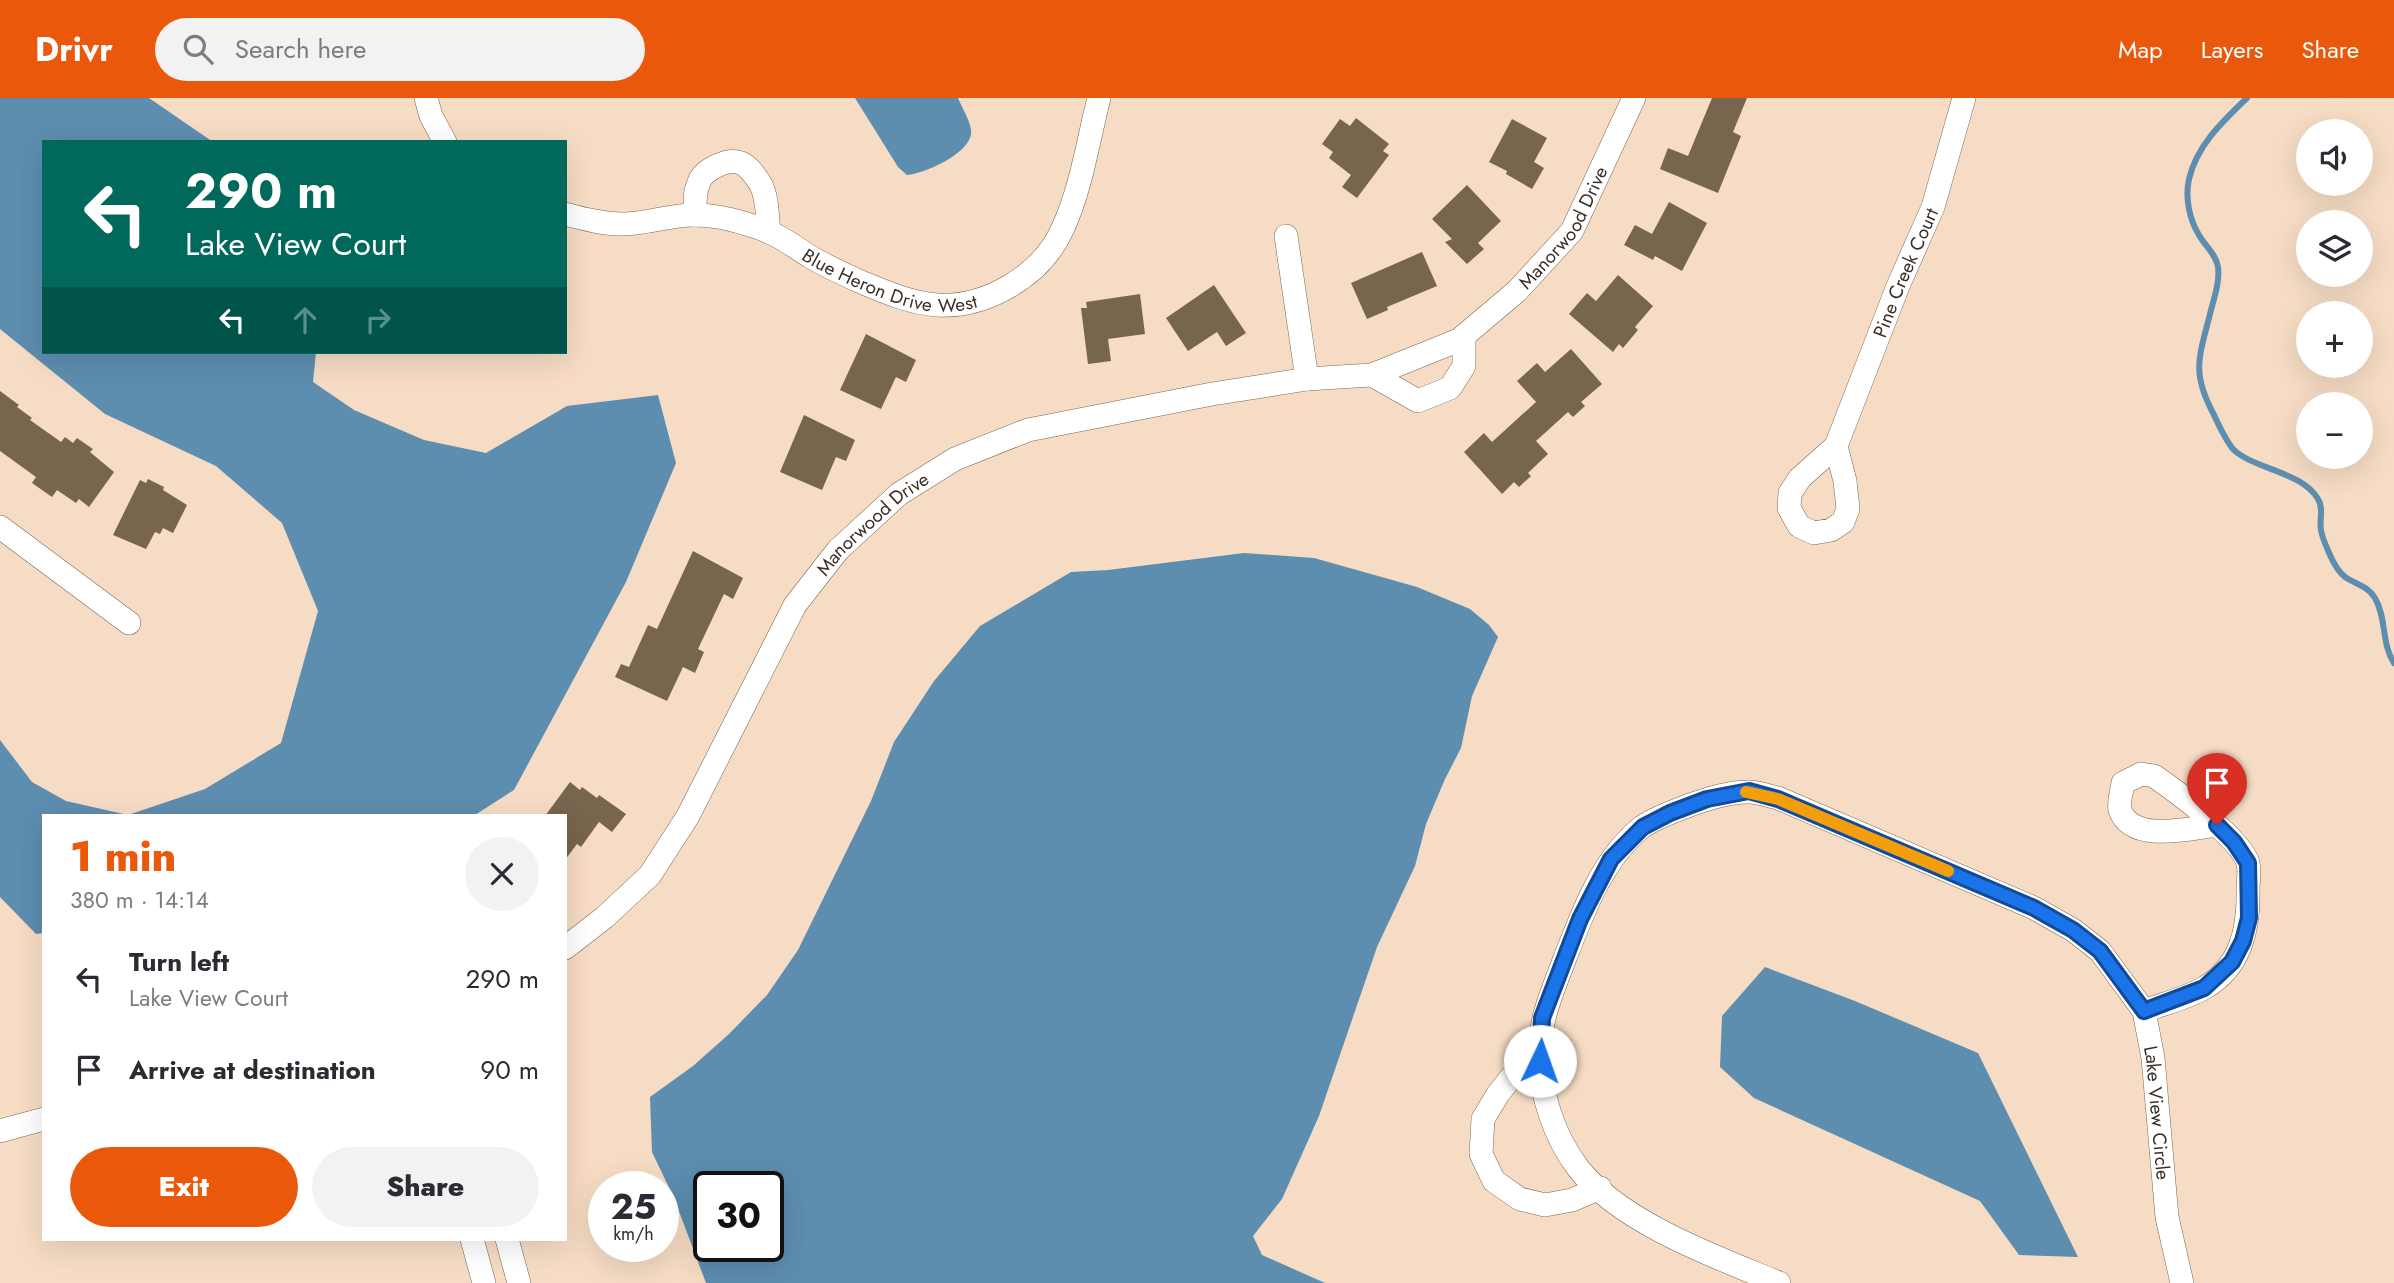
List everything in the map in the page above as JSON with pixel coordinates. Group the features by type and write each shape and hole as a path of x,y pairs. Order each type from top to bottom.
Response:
{"street":[{"path":"426,98 431,116 444,140"},
{"name":"Blue Heron Drive West","path":"567,214 621,224 695,215 728,219 769,232 831,269 911,301 953,304 979,299 1018,281 1050,250 1061,232 1071,208 1099,98"},
{"name":"Manorwood Drive","path":"567,946 605,917 650,875 688,816 794,604 838,550 899,494 955,458 1028,430 1212,394 1307,379 1372,375 1459,340 1517,291 1572,231 1634,98"},
{"name":"Pine Creek Court","path":"1836,446 1898,286 1933,207 1964,98"},
{"path":"695,215 695,193 700,178 720,165 739,162 749,168 762,186 769,232"},
{"path":"1286,236 1307,379"},
{"path":"1372,375 1418,401 1450,388 1464,366 1464,336"},
{"path":"0,527 129,623"},
{"name":"Lake View Circle","path":"1779,1283 1666,1234 1617,1205 1579,1168 1557,1131 1542,1090 1540,1061 1542,1018 1580,919 1611,859 1643,827 1670,813 1707,799 1749,791 1778,799 2034,908 2073,930 2100,951 2144,1011 2154,1070 2167,1217 2182,1283"},
{"path":"2144,1011 2204,988 2232,962 2243,941 2249,918 2248,863 2234,842 2217,825"},
{"path":"1540,1061 1514,1074 1498,1094 1483,1119 1481,1154 1494,1181 1520,1199 1545,1205 1572,1200 1600,1188"},
{"path":"0,1131 42,1120"},
{"path":"472,1241 484,1283"},
{"path":"508,1241 519,1283"}],"water":[{"path":"0,98 149,98 210,140 42,140 42,354 316,354 313,382 354,410 424,440 486,453 567,406 658,395 676,463 626,582 514,790 477,814 131,814 205,789 281,743 318,611 282,523 216,466 105,414 0,329"},
{"path":"855,98 958,98 969,122 971,135 954,156 924,171 907,175 898,167"},
{"path":"1244,553 1314,558 1417,587 1470,609 1489,625 1498,637 1472,696 1461,748 1426,824 1415,866 1377,947 1319,1116 1282,1199 1253,1236 1262,1255 1325,1283 706,1283 698,1262 784,1262 784,1171 693,1171 693,1248 679,1211 679,1171 661,1171 652,1152 650,1097 693,1066 729,1034 767,995 798,950 871,801 894,742 934,681 980,626 1071,572"},
{"path":"0,740 32,782 66,801 124,814 42,814 42,933 36,934 0,897"},
{"path":"1765,967 1855,1001 1978,1053 2078,1257 2019,1255 1980,1201 1754,1098 1720,1067 1722,1016"}],"building":[{"path":"1712,98 1747,98 1733,132 1741,136 1718,193 1660,169 1668,148 1688,156"},
{"path":"1356,118 1389,144 1383,151 1389,155 1357,198 1342,187 1351,175 1329,158 1333,152 1322,144 1340,119 1350,126"},
{"path":"1512,119 1547,138 1534,162 1544,168 1532,189 1489,162"},
{"path":"1467,185 1501,221 1478,243 1484,249 1467,264 1445,242 1452,239 1432,219"},
{"path":"1669,202 1707,223 1682,271 1655,256 1653,260 1624,245 1635,225 1652,234"},
{"path":"1422,252 1437,286 1387,307 1388,310 1367,319 1351,283"},
{"path":"1618,275 1653,306 1635,327 1638,330 1623,348 1619,344 1613,352 1569,314 1587,293 1596,301"},
{"path":"1214,285 1246,333 1226,346 1217,332 1188,351 1166,318"},
{"path":"1140,294 1145,334 1108,339 1111,361 1088,364 1081,308 1087,308 1086,302"},
{"path":"866,334 916,360 906,382 896,377 881,409 840,390"},
{"path":"1571,349 1602,384 1581,402 1585,406 1573,417 1568,412 1536,441 1548,454 1528,473 1531,476 1519,487 1514,482 1502,494 1464,452 1484,433 1492,442 1536,402 1517,381 1537,363 1545,372"},
{"path":"0,391 19,405 17,407 32,418 30,420 61,442 65,437 73,443 77,438 93,449 90,452 114,472 89,507 79,499 76,503 57,490 52,497 32,483 36,477 0,451"},
{"path":"804,415 855,440 846,461 836,457 822,490 780,472"},
{"path":"148,479 164,487 163,490 187,505 173,533 163,528 160,534 155,532 146,549 113,535 140,480 146,483"},
{"path":"693,551 743,578 733,599 724,594 698,649 704,652 695,673 683,667 667,701 615,677 621,664 629,667 648,625 657,629"},
{"path":"570,782 597,798 599,795 626,814 612,832 599,822 581,847 577,844 567,857 567,814 546,814"}],"waterway":[{"path":"2247,98 2205,144 2189,179 2190,215 2218,267 2216,290 2200,354 2202,387 2232,448 2251,461 2300,482 2318,499 2321,506 2322,533 2331,558 2345,577 2365,588 2375,598 2387,647 2394,663"}],"slow traffic":[{"path":"1746,792 1778,799 1948,871"}],"route":[{"path":"1540,1061 1542,1018 1580,919 1611,859 1643,827 1707,799 1749,791 1778,799 2034,908 2073,930 2100,951 2144,1011 2204,988 2232,962 2243,941 2249,918 2248,863 2234,842 2217,825"}]}
